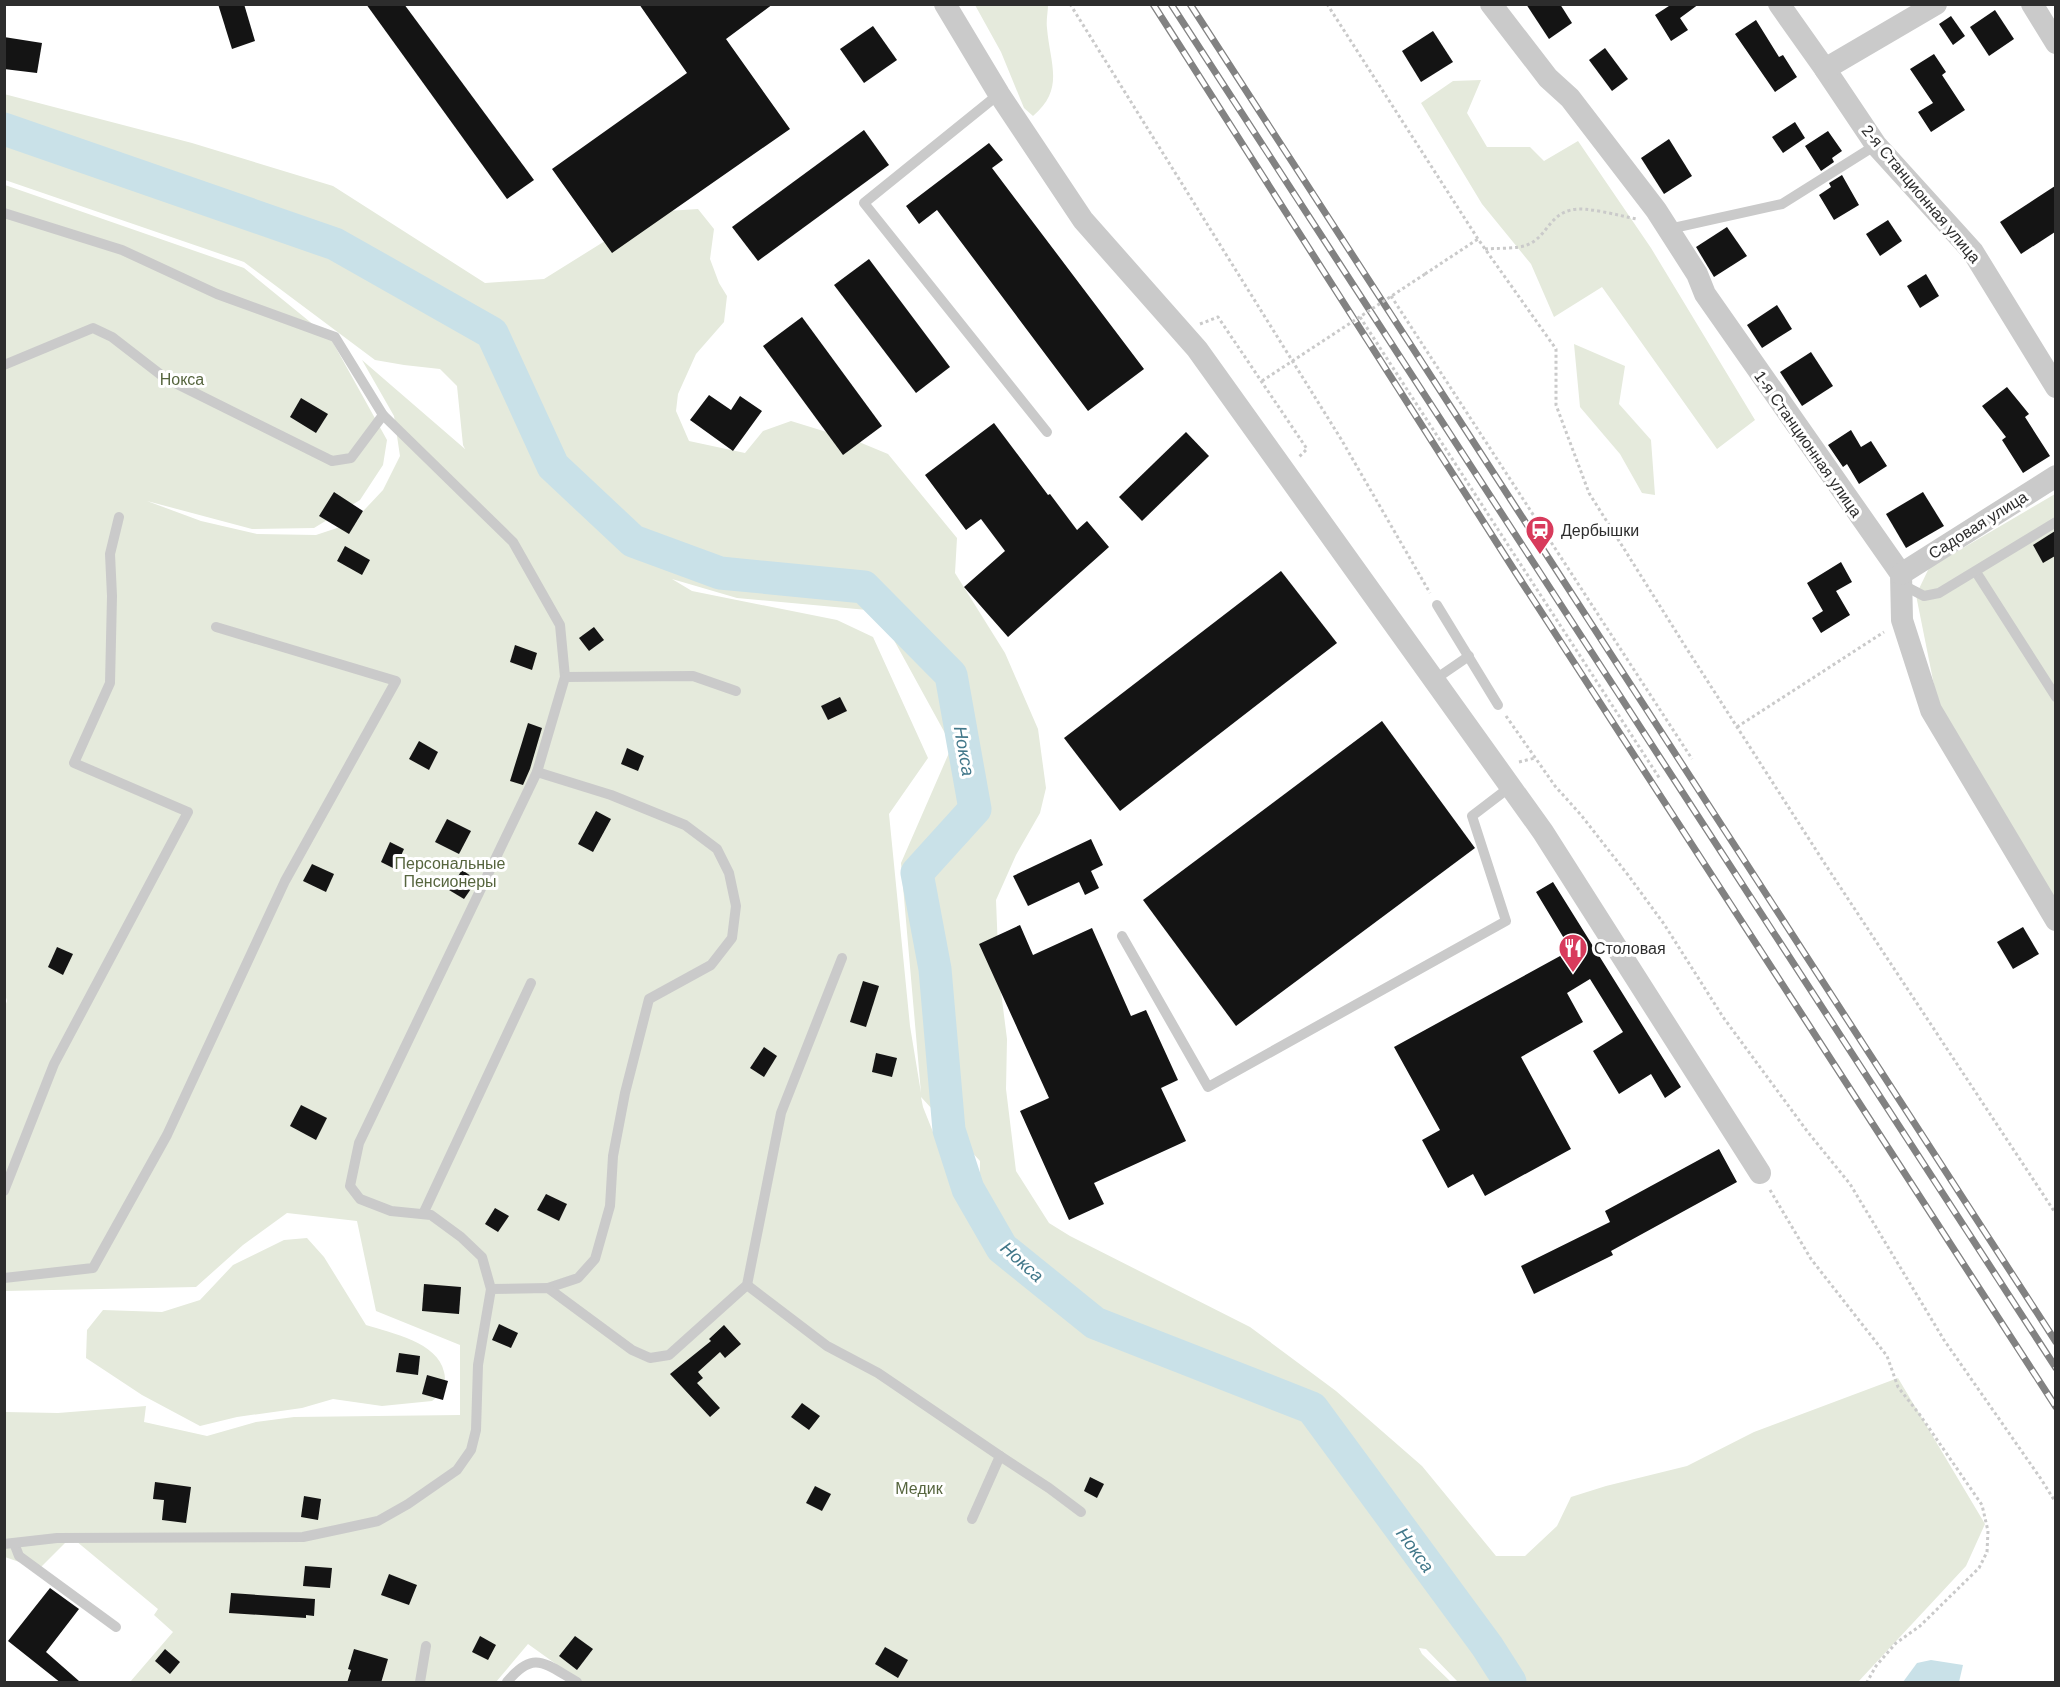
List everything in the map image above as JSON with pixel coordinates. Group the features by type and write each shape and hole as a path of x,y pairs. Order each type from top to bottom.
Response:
{"street":[{"path":"945,4 999,94 1083,220 1197,349 1543,832 1760,1173"},
{"name":"1-я Станционная улица","path":"1491,4 1548,78 1570,99 1669,229 1697,274 1705,294 1901,579"},
{"name":"2-я Станционная улица","path":"1779,4 1876,145 1973,252 2055,387"},
{"path":"1825,69 1899,13 1936,4"},
{"path":"2032,4 2055,43"},
{"name":"Садовая улица","path":"1901,579 2055,476"},
{"path":"1901,579 1902,620 1931,710 2055,920"}],"lane":[{"path":"999,94 864,202 1047,432"},
{"path":"1669,229 1782,204 1876,145"},
{"path":"4,213 122,250 218,294 335,337 383,415 513,542 560,625 565,677 537,772 359,1143 350,1186 360,1199 391,1211 431,1215 462,1237 482,1257 491,1289 478,1365 476,1430 471,1450 457,1470 408,1504 378,1521 303,1537 57,1538 9,1543"},
{"path":"4,365 93,328 112,337 165,378 332,461 351,458 383,415"},
{"path":"4,1191 54,1064 189,812 74,763 110,683 112,596 110,554 119,517"},
{"path":"1901,579 1924,596 1939,593 2055,522"},
{"path":"1976,572 2055,698"},
{"path":"1437,605 1498,705"},
{"path":"4,1278 93,1268 167,1135 285,881 396,681 216,627"},
{"path":"1434,680 1469,656"},
{"path":"565,677 693,676 736,691"},
{"path":"491,1289 548,1288 578,1278 595,1259 610,1206 613,1156 625,1094 649,999 711,965 732,938 736,906 729,873 717,849 686,825 611,795 537,772"},
{"path":"1122,936 1208,1087 1506,921 1472,816 1510,787"},
{"path":"548,1288 632,1350 650,1358 669,1355 747,1285 781,1113 842,958"},
{"path":"423,1214 531,983"},
{"path":"747,1285 827,1346 878,1372 1081,1512"},
{"path":"972,1519 1000,1456"},
{"path":"9,1543 19,1556 116,1627"},
{"path":"420,1683 426,1646"},
{"path":"507,1683 518,1668 537,1662 547,1665 576,1683"}],"path":[{"path":"1070,4 1341,439 1437,605"},
{"path":"1327,4 1478,239 1556,349 1556,405 1589,493 1737,727 2055,1214"},
{"path":"1485,249 1528,245 1544,232 1558,214 1574,209 1636,218 1669,229"},
{"path":"1262,381 1478,239"},
{"path":"1391,296 1692,759"},
{"path":"1218,317 1307,449"},
{"path":"1360,317 1660,779"},
{"path":"1737,727 1902,620"},
{"path":"1498,705 1555,786 1628,874 1664,924 1723,1017 1807,1131 1850,1184 1944,1340 2041,1479 2055,1503"},
{"path":"1517,762 1534,758"},
{"path":"1760,1173 1811,1259 1887,1356 1898,1387 1920,1414 1982,1505 1988,1531 1987,1552 1980,1568 1920,1626 1896,1643 1876,1666 1867,1683"}],"green space":[{"path":"975,5 1048,5 1047,25 1053,75 1052,86 1043,106 1033,116 1024,108 1001,52"},
{"path":"1481,80 1467,113 1487,147 1530,147 1544,161 1578,141 1651,248 1755,420 1717,449 1602,287 1554,317 1531,264 1482,204 1421,103 1453,81"},
{"path":"4,94 192,143 333,186 485,283 544,279 629,226 667,211 698,209 714,229 710,259 719,283 727,296 724,322 696,354 678,394 676,411 689,441 745,453 763,431 791,421 859,442 888,454 957,538 955,573 1005,653 1038,729 1046,788 1040,813 1016,855 996,900 999,976 1007,1039 1006,1089 1016,1171 1049,1223 1070,1236 1250,1327 1336,1391 1422,1466 1496,1556 1525,1556 1557,1526 1571,1497 1687,1466 1754,1432 1898,1378 1985,1524 1966,1566 1858,1682 1458,1682 1426,1649 1419,1648 1422,1654 1451,1682 581,1682 528,1644 496,1682 130,1682 173,1632 154,1615 158,1609 76,1541 68,1540 39,1569 5,1557 5,1412 58,1413 146,1406 144,1422 207,1436 256,1422 294,1417 460,1415 460,1345 376,1311 357,1221 287,1213 243,1245 196,1287 5,1291 4,1009 7,1001 4,990 5,185 244,268 331,339 387,440 383,465 360,500 314,528 252,529 147,501 201,521 257,534 316,535 352,523 383,490 400,456 394,416 362,360 465,449 457,386 440,369 375,360 244,262 5,180","holes":["672,579 737,598 878,611 952,746 901,863 921,1093 910,1026 889,814 928,758 873,637 837,620 692,591","921,1097 980,1161 979,1229 961,1202"]},
{"path":"1574,344 1625,366 1619,404 1651,440 1655,495 1642,493 1620,454 1580,407"},
{"path":"2055,494 2055,902 1938,705 1916,595 1929,568"},
{"path":"307,1238 324,1257 366,1325 412,1340 433,1353 440,1362 445,1374 444,1391 432,1401 382,1406 333,1399 302,1408 237,1417 200,1426 142,1395 86,1358 87,1330 103,1310 162,1312 200,1300 233,1265 284,1240"}],"water":[{"path":"1931,1660 1963,1665 1959,1682 1903,1682 1917,1663"}],"building":[{"path":"218,4 244,4 255,41 232,49"},
{"path":"366,4 404,4 534,180 507,199"},
{"path":"639,4 773,4 726,39 790,129 612,253 552,169 687,73"},
{"path":"1526,4 1560,4 1572,23 1549,39"},
{"path":"1672,4 1699,4 1680,18 1688,30 1671,41 1655,15"},
{"path":"1995,10 2014,39 1989,56 1970,27"},
{"path":"1951,16 1965,36 1953,45 1939,24"},
{"path":"1756,20 1779,57 1783,55 1797,77 1775,92 1735,34"},
{"path":"873,26 897,60 864,83 840,49"},
{"path":"1433,31 1453,62 1421,82 1402,51"},
{"path":"4,37 42,43 37,73 4,69"},
{"path":"1605,48 1628,79 1612,91 1589,60"},
{"path":"1934,54 1946,72 1942,75 1965,110 1931,132 1918,112 1933,103 1910,69"},
{"path":"1795,122 1805,138 1783,153 1772,137"},
{"path":"864,130 889,165 758,261 732,227"},
{"path":"1828,131 1842,151 1832,158 1834,162 1821,171 1805,146"},
{"path":"1669,139 1692,176 1664,194 1641,158"},
{"path":"989,143 1003,160 992,168 1144,369 1088,411 937,210 919,224 906,206"},
{"path":"1842,175 1859,205 1834,220 1819,195 1831,187 1829,183"},
{"path":"2055,186 2055,232 2021,254 2000,222"},
{"path":"1888,220 1902,241 1880,256 1866,234"},
{"path":"1727,227 1747,256 1714,277 1696,247"},
{"path":"869,259 950,367 916,393 834,285"},
{"path":"1926,274 1939,296 1920,308 1907,286"},
{"path":"1777,305 1792,329 1762,348 1747,325"},
{"path":"802,317 882,426 843,455 763,346"},
{"path":"1811,352 1833,386 1802,406 1780,372"},
{"path":"2007,387 2029,414 2025,417 2050,456 2023,473 2002,440 2006,437 1982,406"},
{"path":"709,395 731,410 740,396 762,411 733,451 690,420"},
{"path":"301,398 328,414 316,433 290,417"},
{"path":"994,423 1077,530 1087,521 1109,547 1008,637 964,587 1005,551 981,519 966,530 925,475"},
{"path":"1851,430 1861,447 1871,441 1887,466 1859,484 1847,464 1843,467 1828,445"},
{"path":"1186,432 1209,456 1142,521 1119,497"},
{"path":"334,492 363,511 349,534 319,516"},
{"path":"1923,492 1944,526 1906,548 1886,514"},
{"path":"2055,531 2055,556 2043,563 2033,545"},
{"path":"345,546 370,560 362,575 337,561"},
{"path":"1841,562 1852,582 1836,591 1850,615 1821,633 1812,618 1823,611 1807,583"},
{"path":"1281,571 1337,643 1120,811 1064,738"},
{"path":"594,627 604,640 589,651 579,638"},
{"path":"515,645 537,653 532,670 510,662"},
{"path":"840,697 847,711 828,720 821,706"},
{"path":"1382,721 1475,848 1236,1026 1143,900"},
{"path":"528,723 542,728 523,785 510,781"},
{"path":"419,741 438,752 429,770 409,759"},
{"path":"627,748 644,756 638,771 621,764"},
{"path":"596,811 611,819 593,852 578,844"},
{"path":"447,819 471,831 459,854 435,842"},
{"path":"1091,839 1103,865 1091,871 1099,888 1085,895 1079,882 1028,906 1013,876"},
{"path":"390,842 404,849 395,869 381,862"},
{"path":"312,864 334,874 326,892 303,881"},
{"path":"462,870 477,880 464,899 449,890"},
{"path":"1553,882 1681,1087 1665,1098 1651,1074 1619,1094 1593,1051 1623,1032 1590,979 1567,993 1583,1022 1521,1057 1571,1149 1485,1196 1473,1174 1448,1188 1422,1140 1440,1130 1394,1047 1571,950 1536,892"},
{"path":"1020,925 1033,955 1092,928 1131,1016 1146,1010 1178,1080 1161,1088 1186,1141 1094,1183 1104,1204 1069,1220 1020,1111 1049,1098 979,944"},
{"path":"2023,927 2039,954 2013,969 1997,942"},
{"path":"57,947 73,954 63,975 48,967"},
{"path":"863,981 879,986 866,1027 850,1022"},
{"path":"764,1047 777,1056 764,1077 750,1068"},
{"path":"876,1053 897,1058 892,1077 872,1072"},
{"path":"301,1105 327,1118 316,1140 290,1126"},
{"path":"1719,1149 1737,1182 1611,1251 1613,1255 1534,1294 1521,1266 1610,1222 1605,1211"},
{"path":"546,1194 567,1204 559,1221 537,1210"},
{"path":"495,1208 509,1216 498,1232 485,1224"},
{"path":"424,1284 461,1287 459,1314 422,1311"},
{"path":"499,1324 518,1333 511,1348 492,1340"},
{"path":"724,1325 741,1344 725,1358 720,1352 698,1372 703,1378 697,1383 720,1408 710,1417 670,1374 711,1341 709,1339"},
{"path":"399,1353 420,1356 418,1375 396,1372"},
{"path":"427,1375 448,1381 443,1400 422,1394"},
{"path":"802,1403 820,1416 809,1430 791,1417"},
{"path":"1090,1477 1104,1484 1097,1498 1084,1491"},
{"path":"155,1482 191,1487 186,1523 162,1520 164,1500 153,1499"},
{"path":"815,1486 831,1494 822,1511 806,1503"},
{"path":"304,1496 321,1499 318,1520 301,1517"},
{"path":"305,1566 332,1568 330,1588 303,1586"},
{"path":"389,1574 417,1585 409,1605 381,1595"},
{"path":"50,1588 79,1609 46,1652 79,1681 78,1683 61,1683 8,1641"},
{"path":"231,1593 315,1599 314,1616 306,1615 306,1618 229,1613"},
{"path":"480,1636 496,1645 488,1660 472,1652"},
{"path":"575,1636 593,1649 577,1670 559,1656"},
{"path":"885,1647 908,1660 898,1678 875,1664"},
{"path":"165,1649 180,1662 170,1674 155,1661"},
{"path":"354,1649 388,1659 381,1683 347,1683 351,1670 348,1669"}],"waterway":[{"name":"Нокса","path":"4,129 335,244 492,333 553,466 633,541 720,573 864,587 951,675 975,809 917,873 935,969 949,1130 968,1189 1002,1248 1095,1323 1312,1408 1487,1646 1510,1682"}],"railway":[{"path":"1153,4 1516,573 2056,1407"},
{"path":"1171,4 2056,1368"},
{"path":"1190,4 2056,1342"}],"place":[{"name":"Дербышки","path":"1540,556"},
{"name":"Столовая","path":"1573,974"}],"park label":[{"name":"Персональные Пенсионеры","path":"450,872"},
{"name":"Медик","path":"919,1488"}]}
